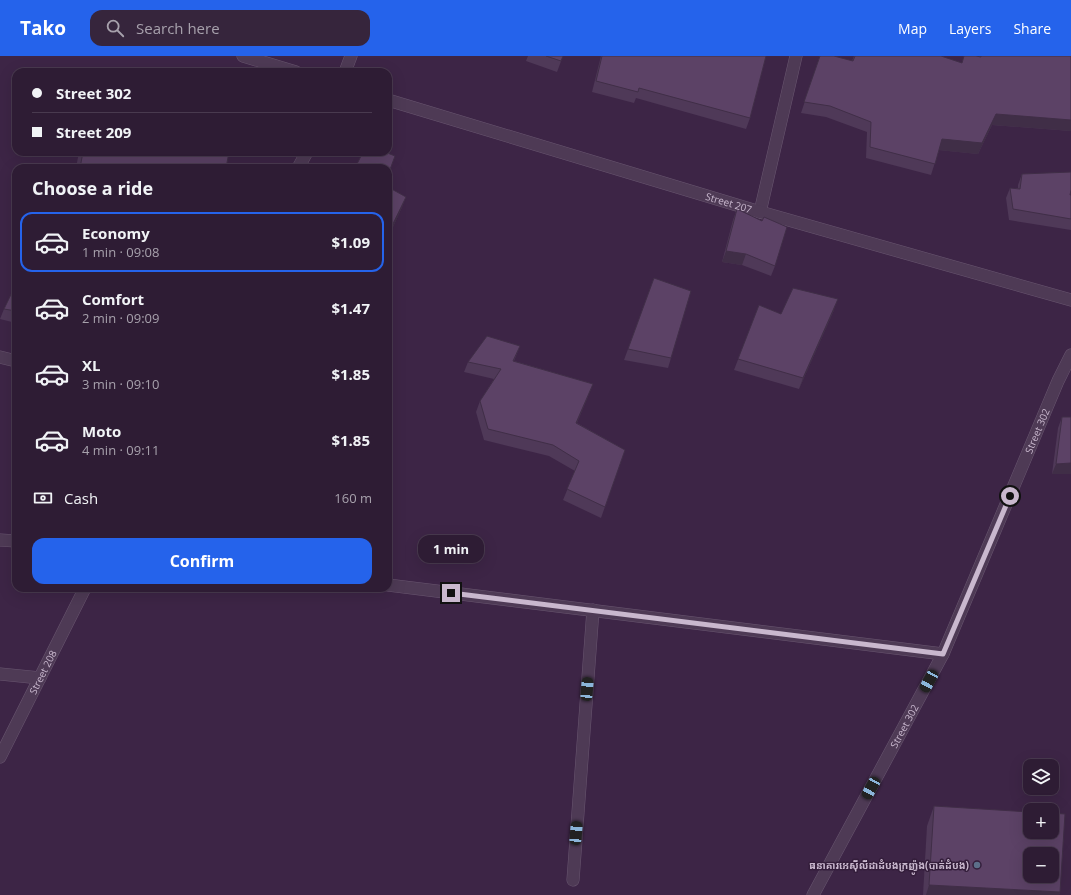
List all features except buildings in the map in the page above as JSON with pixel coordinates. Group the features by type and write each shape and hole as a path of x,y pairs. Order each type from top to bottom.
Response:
{"street":[{"path":"243,56 283,68"},
{"path":"346,68 351,56"},
{"path":"760,212 796,56"},
{"name":"Street 207","path":"392,101 760,212 1071,300"},
{"name":"Street 302","path":"813,895 943,654 1058,381 1071,355"},
{"path":"0,357 12,360"},
{"path":"0,540 12,542"},
{"path":"392,586 594,610 943,654"},
{"name":"Street 208","path":"0,757 83,592"},
{"path":"573,880 594,610"},
{"path":"0,674 40,678"}],"place":[{"name":"ធនាគារអេស៊ីលីដាដំបងក្រញ៉ូង(បាត់ដំបង)","path":"977,865"}],"route":[{"path":"451,593 943,654 1010,496"}]}
